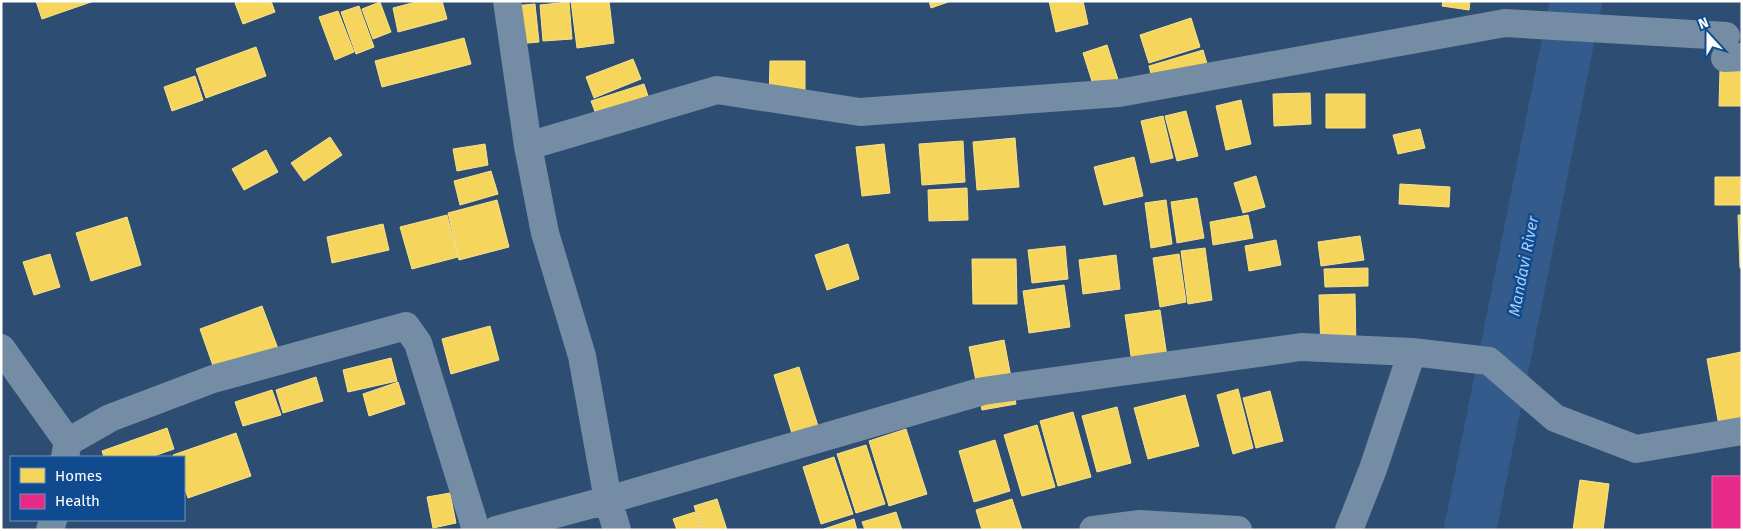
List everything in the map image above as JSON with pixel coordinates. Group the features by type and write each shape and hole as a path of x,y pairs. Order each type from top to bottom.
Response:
{"street":[{"path":"507,1 528,146 545,233 582,356 608,500 617,530"},
{"path":"528,146 717,90 860,112 1120,93 1505,23 1731,50"},
{"path":"1,348 66,450 110,418 213,379 406,326 418,343 476,530"},
{"path":"496,530 608,500 983,391 1301,347 1412,352 1489,361 1555,418 1636,449 1742,431"},
{"path":"1349,530 1373,469 1412,352"},
{"path":"1094,530 1140,524 1238,530"}],"building: Homes":[{"path":"36,1 94,1 42,19"},
{"path":"238,1 271,1 275,12 243,24 235,3"},
{"path":"420,1 442,1 447,19 398,32 393,8"},
{"path":"571,1 609,1 614,43 577,48"},
{"path":"929,1 951,1 931,8"},
{"path":"1049,1 1083,1 1088,24 1056,32"},
{"path":"1443,1 1470,1 1469,10 1442,6"},
{"path":"380,2 391,32 373,39 362,9"},
{"path":"569,2 572,39 543,41 540,5"},
{"path":"535,4 539,42 506,45 502,7"},
{"path":"359,6 374,47 356,54 341,12"},
{"path":"338,11 354,52 335,60 319,17"},
{"path":"1191,18 1200,47 1149,63 1140,35"},
{"path":"464,38 471,64 382,87 375,61"},
{"path":"1107,45 1121,89 1097,97 1083,53"},
{"path":"256,47 266,76 206,98 196,69"},
{"path":"1203,50 1212,81 1157,97 1149,66"},
{"path":"633,59 641,79 594,98 586,77"},
{"path":"770,61 805,61 805,103 769,102"},
{"path":"1720,70 1742,70 1742,106 1719,106"},
{"path":"195,76 203,100 172,111 164,87"},
{"path":"644,84 651,105 599,122 591,101"},
{"path":"1310,93 1311,124 1274,126 1273,94"},
{"path":"1326,94 1365,94 1365,128 1326,128"},
{"path":"1241,100 1251,144 1226,150 1216,106"},
{"path":"1186,111 1198,156 1177,161 1165,116"},
{"path":"1163,116 1173,158 1151,163 1141,121"},
{"path":"1420,129 1425,148 1398,154 1393,135"},
{"path":"330,137 342,155 304,181 291,163"},
{"path":"1015,138 1019,187 977,190 973,142"},
{"path":"963,141 965,182 922,185 919,144"},
{"path":"485,144 488,165 457,171 453,149"},
{"path":"884,144 890,193 862,196 856,147"},
{"path":"266,150 278,172 244,190 232,169"},
{"path":"1134,157 1143,196 1104,205 1094,167"},
{"path":"491,171 498,194 460,205 454,181"},
{"path":"1256,176 1265,207 1243,213 1234,183"},
{"path":"1715,177 1742,177 1742,205 1715,205"},
{"path":"1400,184 1450,187 1449,207 1399,204"},
{"path":"967,188 968,220 929,221 928,190"},
{"path":"1197,198 1204,238 1177,243 1171,202"},
{"path":"497,200 509,247 459,260 448,213"},
{"path":"1166,200 1172,244 1151,248 1145,203"},
{"path":"447,215 458,257 412,269 400,227"},
{"path":"1248,215 1253,238 1213,245 1210,222"},
{"path":"1738,215 1742,215 1742,268 1740,268"},
{"path":"127,217 141,265 91,281 76,233"},
{"path":"383,224 389,250 332,263 327,237"},
{"path":"1360,236 1364,260 1321,266 1318,242"},
{"path":"1276,240 1281,265 1249,271 1245,246"},
{"path":"848,244 859,279 827,290 815,255"},
{"path":"1065,246 1068,279 1032,283 1028,250"},
{"path":"1205,248 1212,300 1188,304 1181,251"},
{"path":"50,254 60,287 34,295 23,262"},
{"path":"1179,254 1186,302 1160,307 1153,258"},
{"path":"1116,255 1120,289 1083,294 1079,260"},
{"path":"972,259 1016,259 1017,304 973,304"},
{"path":"1368,268 1368,286 1325,287 1324,269"},
{"path":"1064,285 1070,327 1029,333 1023,291"},
{"path":"1355,294 1356,349 1321,350 1319,295"},
{"path":"262,306 280,354 217,377 200,329"},
{"path":"1160,310 1169,370 1134,376 1125,315"},
{"path":"490,326 499,360 451,374 442,339"},
{"path":"1004,340 1016,404 982,410 969,347"},
{"path":"1741,352 1742,433 1721,437 1707,359"},
{"path":"391,358 397,381 348,392 343,370"},
{"path":"799,367 820,432 794,440 774,375"},
{"path":"316,377 323,401 283,413 276,390"},
{"path":"398,382 405,404 369,416 363,394"},
{"path":"1238,389 1253,448 1233,454 1217,395"},
{"path":"272,390 281,415 243,426 235,402"},
{"path":"1270,391 1283,441 1256,448 1243,398"},
{"path":"1185,395 1199,446 1148,459 1134,408"},
{"path":"1117,407 1131,463 1097,472 1082,416"},
{"path":"1073,412 1091,477 1058,486 1040,421"},
{"path":"1037,425 1055,487 1022,496 1004,435"},
{"path":"167,428 174,449 154,456 104,456 102,451"},
{"path":"906,429 927,494 889,506 869,441"},
{"path":"236,433 251,476 188,498 185,489 185,456 173,455"},
{"path":"995,440 1010,491 974,502 959,451"},
{"path":"866,445 885,504 856,513 837,454"},
{"path":"834,457 853,514 821,524 803,467"},
{"path":"1580,480 1609,484 1603,530 1573,530"},
{"path":"450,493 456,523 433,528 427,497"},
{"path":"717,499 727,530 702,530 694,506"},
{"path":"1012,499 1022,530 982,530 976,510"},
{"path":"695,512 701,530 677,530 673,519"},
{"path":"896,512 902,530 865,530 862,522"},
{"path":"854,519 857,530 821,530"}],"building: Health":[{"path":"1712,476 1742,476 1742,530 1712,530"}],"waterway":[{"name":"Mandavi River","path":"1470,530 1576,1"}]}
